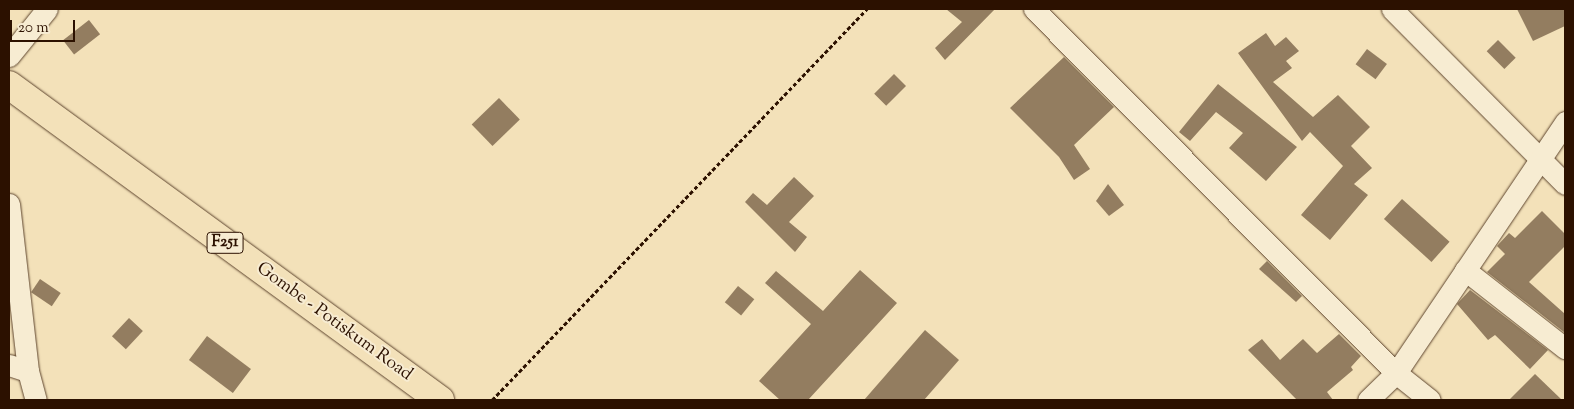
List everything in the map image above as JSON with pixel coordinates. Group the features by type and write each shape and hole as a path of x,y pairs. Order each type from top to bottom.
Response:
{"main road":[{"name":"Gombe - Potiskum Road","path":"9,85 440,400"}],"street":[{"path":"9,56 47,9"},
{"path":"1034,9 1396,373 1430,400"},
{"path":"1392,9 1539,161 1565,184"},
{"path":"1368,400 1396,373 1565,122"},
{"path":"9,204 18,368 36,400"},
{"path":"1465,270 1565,348"}],"path":[{"path":"492,400 867,9"}],"building":[{"path":"946,9 995,9 945,60 935,48 962,22"},
{"path":"1517,9 1565,9 1565,26 1533,41"},
{"path":"89,20 100,34 74,55 63,40"},
{"path":"1266,33 1275,46 1286,37 1299,51 1286,61 1292,68 1273,82 1313,117 1338,95 1370,127 1351,146 1372,168 1354,184 1368,195 1330,240 1301,215 1343,166 1310,132 1302,141 1238,53"},
{"path":"1498,40 1516,58 1504,69 1487,51"},
{"path":"1367,49 1387,64 1376,79 1356,64"},
{"path":"1064,57 1114,107 1074,145 1090,169 1074,180 1059,157 1010,108"},
{"path":"894,74 906,86 886,106 874,94"},
{"path":"1218,84 1297,147 1266,181 1229,148 1243,133 1216,112 1190,141 1179,132"},
{"path":"499,98 520,120 493,146 472,124"},
{"path":"794,177 814,196 789,222 807,237 795,252 745,202 753,193 767,205"},
{"path":"1108,184 1124,205 1109,216 1096,201"},
{"path":"1402,199 1450,242 1431,262 1384,219"},
{"path":"1542,211 1565,234 1565,246 1529,282 1565,314 1564,332 1487,272 1505,254 1497,246 1509,233 1515,238"},
{"path":"1267,261 1302,296 1296,302 1259,269"},
{"path":"860,270 897,303 808,400 780,400 759,381 811,324 765,283 776,271 823,311"},
{"path":"40,279 61,293 52,306 31,292"},
{"path":"738,286 754,299 741,316 725,302"},
{"path":"1470,290 1548,350 1530,369 1495,335 1488,340 1457,304"},
{"path":"129,318 143,331 126,349 112,336"},
{"path":"925,330 959,360 924,400 864,400"},
{"path":"1339,334 1361,356 1351,367 1353,370 1327,392 1333,400 1297,400 1248,350 1262,339 1280,360 1303,339 1317,353"},
{"path":"207,336 251,369 233,393 189,360"},
{"path":"1535,374 1562,400 1509,400"}]}
